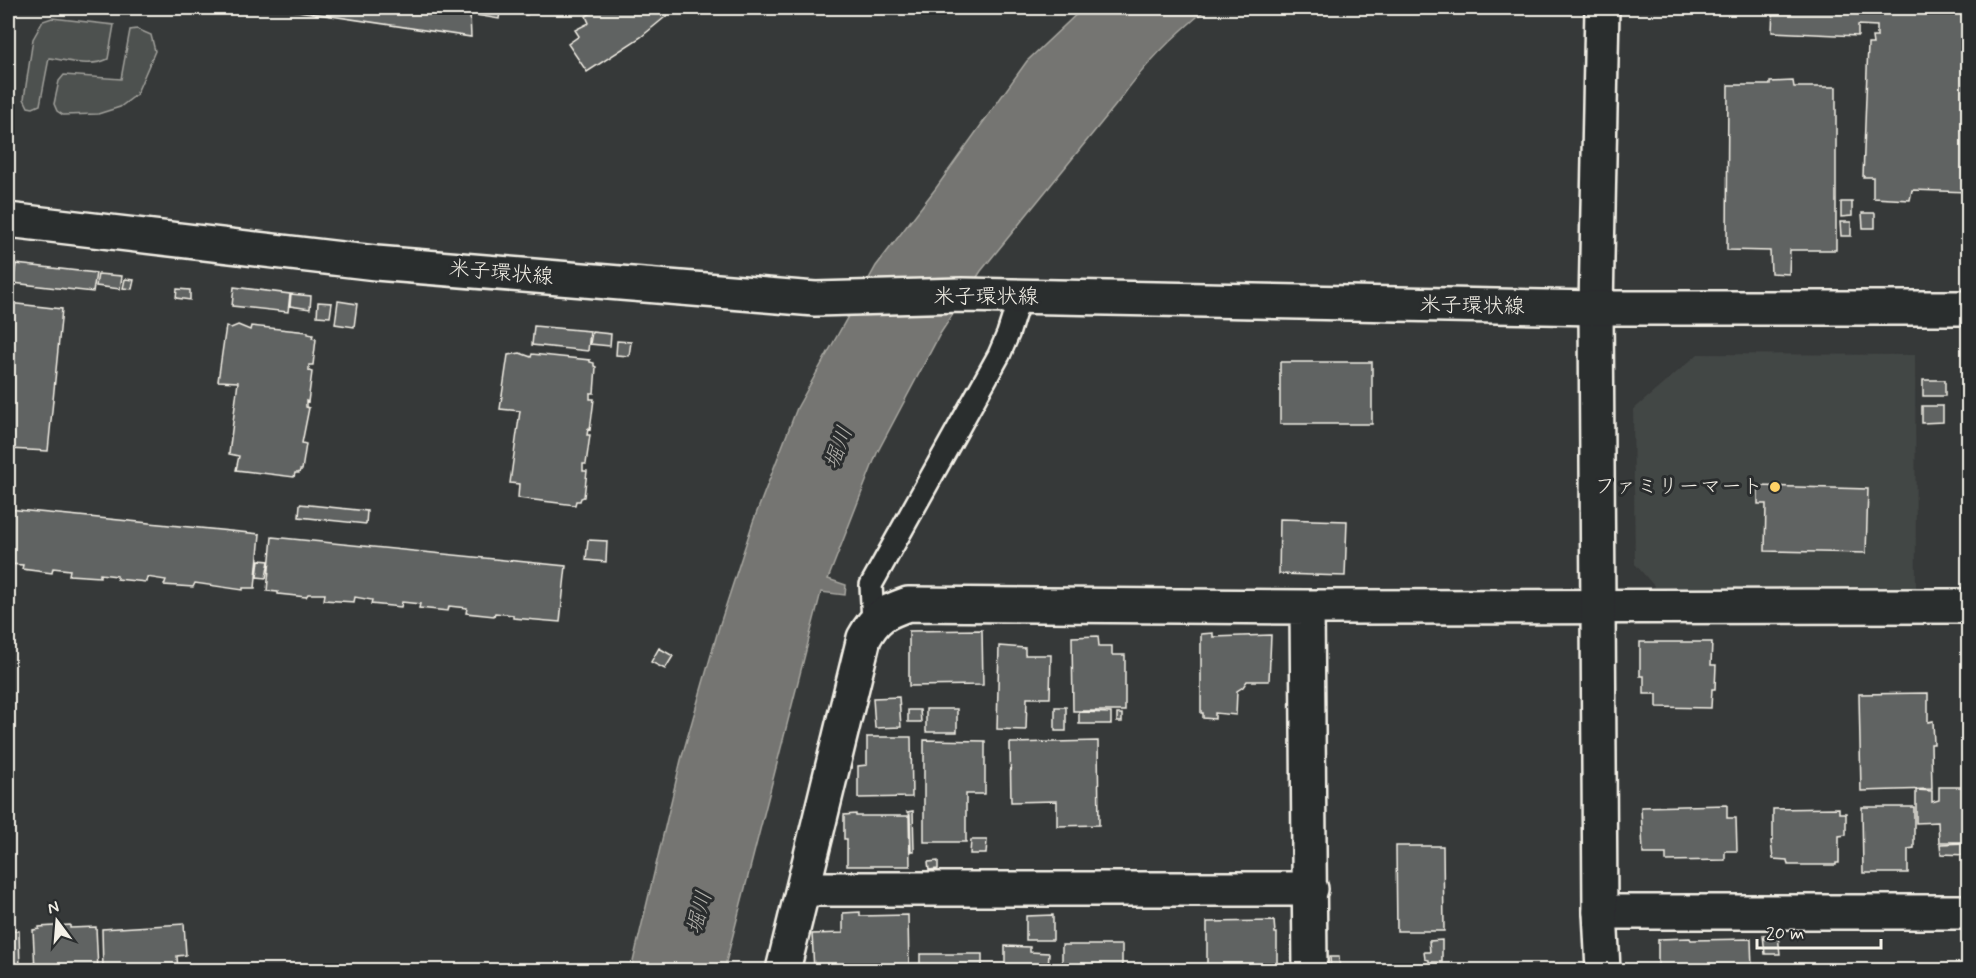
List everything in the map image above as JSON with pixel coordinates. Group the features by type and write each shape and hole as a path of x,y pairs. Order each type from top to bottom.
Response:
{"street":[{"path":"1602,8 1596,308 1600,912 1603,970"},
{"name":"米子環状線","path":"8,220 376,263 815,299 1020,296 1596,308 1968,308"},
{"path":"783,970 805,889 864,638 873,622 887,611 908,604 1307,607 1968,606"},
{"path":"1307,607 1310,970"},
{"path":"805,889 1311,889"},
{"path":"1600,912 1968,912"}],"lane":[{"path":"873,622 871,585 999,355 1020,296"}],"shaded area":[{"path":"52,18 114,25 108,59 87,63 49,58 40,105 33,108 28,107 24,99 33,39 43,21"},
{"path":"137,29 151,35 155,51 136,95 120,107 98,114 63,115 57,111 54,104 59,81 64,75 121,79 130,30"},
{"name":"ファミリーマート","path":"1698,354 1915,355 1916,587 1655,587 1635,564 1633,410"}],"water":[{"name":"堀川","path":"1083,8 1208,8 1171,40 1149,63 981,271 940,334 877,453 828,579 846,585 845,595 821,592 724,970 631,970 681,760 719,627 753,522 797,408 876,266 936,188 1027,61"}],"building":[{"path":"285,8 528,8 527,15 500,12 499,19 470,14 471,37"},
{"path":"600,8 676,8 641,37 587,72 568,44 579,36 575,30 589,23 586,16"},
{"path":"1682,8 1705,8 1705,11 1681,10"},
{"path":"1773,8 1968,8 1968,192 1912,190 1910,200 1873,198 1873,177 1863,177 1868,44 1873,44 1872,37 1877,37 1877,26 1858,25 1858,36 1772,32"},
{"path":"1793,81 1794,87 1836,87 1836,250 1790,250 1789,274 1771,273 1770,251 1727,250 1728,85 1770,85 1770,82"},
{"path":"1841,202 1852,202 1852,216 1841,217"},
{"path":"1862,213 1875,213 1875,228 1863,228"},
{"path":"1840,222 1851,222 1851,236 1841,236"},
{"path":"16,264 96,273 93,292 13,283"},
{"path":"98,274 122,276 120,289 96,286"},
{"path":"125,279 134,280 132,289 123,288"},
{"path":"234,287 290,294 288,312 232,306"},
{"path":"177,289 190,290 190,300 176,298"},
{"path":"291,294 311,296 310,309 290,306"},
{"path":"338,301 357,304 354,327 335,324"},
{"path":"318,302 332,303 330,317 317,316"},
{"path":"8,303 62,309 48,451 8,449"},
{"path":"238,325 250,330 251,326 308,332 313,335 312,338 316,339 313,365 309,365 309,371 312,372 308,402 306,401 306,407 309,408 302,443 306,444 302,470 295,473 294,477 236,470 239,456 229,454 238,382 218,381 226,326 231,328"},
{"path":"534,326 590,331 588,351 532,345"},
{"path":"592,332 611,334 610,346 590,344"},
{"path":"617,341 631,342 629,356 616,355"},
{"path":"520,353 531,357 532,354 590,360 596,367 594,393 590,393 590,399 594,399 590,430 588,429 587,435 590,435 586,464 583,464 583,471 587,471 584,497 576,501 575,505 518,498 519,484 510,483 520,411 500,409 508,355"},
{"path":"1280,362 1372,362 1372,424 1280,424"},
{"path":"1923,380 1945,380 1945,396 1923,396"},
{"path":"1922,406 1943,406 1943,422 1922,423"},
{"path":"1758,486 1868,489 1866,553 1765,551 1766,504 1758,504"},
{"path":"300,504 367,511 366,524 299,517"},
{"path":"8,509 260,534 255,588 243,588 243,590 195,583 193,587 164,585 166,580 147,577 146,582 117,579 117,576 100,574 100,577 69,575 70,570 53,568 52,573 22,569 23,565 8,564"},
{"path":"1280,519 1347,521 1345,576 1279,574"},
{"path":"272,537 566,566 560,622 513,618 513,615 495,613 494,616 466,613 467,608 449,606 448,611 419,608 420,604 402,602 401,607 371,604 372,600 355,597 354,602 324,600 325,594 308,594 306,597 267,591"},
{"path":"588,540 607,541 606,562 586,560"},
{"path":"259,560 269,561 266,578 257,577"},
{"path":"982,630 983,685 909,686 909,631"},
{"path":"1213,633 1213,637 1271,635 1269,681 1247,681 1237,691 1236,715 1215,713 1215,719 1203,718 1203,713 1201,713 1201,634"},
{"path":"1098,636 1099,646 1112,646 1112,655 1125,655 1125,711 1073,711 1072,637"},
{"path":"1640,642 1712,642 1711,665 1716,665 1711,708 1657,707 1657,694 1644,694 1644,676 1640,676"},
{"path":"999,646 1025,648 1025,655 1051,655 1050,698 1027,698 1026,730 997,729"},
{"path":"659,648 673,656 665,669 651,662"},
{"path":"1928,693 1928,722 1933,721 1934,744 1931,744 1932,789 1861,791 1859,694"},
{"path":"899,697 901,727 875,728 873,698"},
{"path":"1055,707 1066,707 1066,731 1055,731"},
{"path":"926,709 957,709 957,732 926,732"},
{"path":"908,710 920,710 921,722 908,722"},
{"path":"1079,712 1111,713 1111,724 1079,724"},
{"path":"1117,714 1122,714 1122,722 1117,722"},
{"path":"867,737 911,737 912,797 858,798 858,766 867,765"},
{"path":"924,740 985,741 985,794 966,794 966,842 924,842"},
{"path":"1098,741 1099,825 1057,826 1057,801 1011,802 1010,743"},
{"path":"1939,787 1968,787 1968,842 1939,842 1938,822 1916,823 1916,790 1932,791 1932,802 1939,800"},
{"path":"1727,805 1727,818 1736,818 1737,851 1725,851 1725,860 1666,861 1666,854 1643,854 1641,807"},
{"path":"1862,807 1914,807 1914,848 1908,849 1908,873 1863,873"},
{"path":"1839,808 1839,813 1846,813 1846,835 1839,836 1839,863 1836,865 1788,865 1787,860 1773,859 1771,841 1773,840 1773,809"},
{"path":"913,811 914,851 911,851 910,815 907,812"},
{"path":"856,814 856,816 909,816 910,866 847,866 844,815"},
{"path":"971,840 987,840 986,854 970,854"},
{"path":"1968,843 1968,855 1941,854 1940,844"},
{"path":"1396,846 1443,846 1444,931 1397,931"},
{"path":"938,861 938,869 929,870 928,862"},
{"path":"860,912 860,916 908,915 909,970 814,970 812,934 843,933 843,913"},
{"path":"1053,915 1053,940 1026,940 1026,916"},
{"path":"1274,921 1275,933 1277,933 1275,970 1207,970 1207,922"},
{"path":"184,924 186,955 177,956 178,970 103,970 102,929"},
{"path":"70,925 70,928 96,927 98,970 35,970 33,930 39,927"},
{"path":"8,931 19,931 20,970 8,970"},
{"path":"1763,935 1778,935 1780,954 1765,954"},
{"path":"1690,938 1691,940 1751,939 1752,970 1658,970 1658,939"},
{"path":"1442,940 1442,962 1429,962 1425,959 1424,952 1430,952 1429,941"},
{"path":"1062,945 1122,945 1122,970 1062,970"},
{"path":"1005,946 1030,947 1030,952 1049,953 1048,970 995,970 995,966 1005,966"},
{"path":"920,954 982,954 982,970 920,970"},
{"path":"1330,957 1339,957 1340,970 1331,970"}],"place":[{"name":"ファミリーマート","path":"1775,487"}]}
